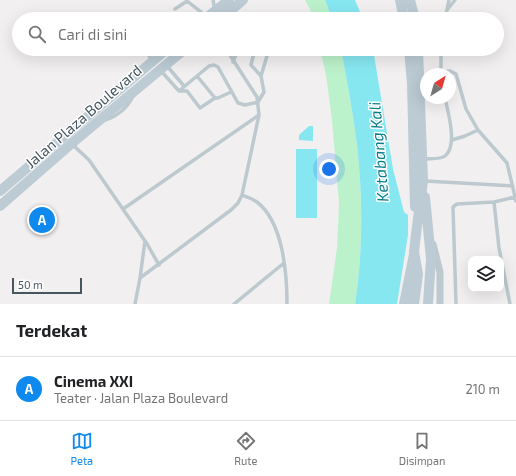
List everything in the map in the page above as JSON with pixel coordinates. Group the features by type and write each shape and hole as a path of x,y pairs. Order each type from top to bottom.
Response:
{"street":[{"path":"216,12 229,0"},
{"path":"235,12 243,0"},
{"path":"400,0 403,12"},
{"path":"412,1 414,12"},
{"name":"Jalan Plaza Boulevard","path":"0,191 158,56"},
{"name":"Jalan Plaza Boulevard","path":"0,206 176,56"},
{"path":"410,56 414,128 416,234"},
{"path":"404,304 414,252 426,159 419,56"},
{"path":"156,58 163,67"},
{"path":"64,136 72,144"},
{"path":"423,184 432,259 428,304"},
{"path":"428,228 440,272 440,304"},
{"path":"414,252 418,274 414,304"}],"lane":[{"path":"175,9 187,0 206,12"},
{"path":"212,12 213,0"},
{"path":"447,11 449,0"},
{"path":"447,11 455,0"},
{"path":"152,56 156,58"},
{"path":"140,278 231,210 242,195 259,115 258,102 257,98 230,56"},
{"path":"233,62 235,56"},
{"path":"253,56 251,65 262,76"},
{"path":"179,91 209,66 214,65 218,67 238,103 245,105 258,102 264,92 262,76 267,56"},
{"path":"441,56 441,68"},
{"path":"163,67 184,86"},
{"path":"163,67 179,91"},
{"path":"456,74 466,109 478,130 507,163 516,199 457,204 453,207 456,304"},
{"path":"197,76 215,98"},
{"path":"127,84 134,92"},
{"path":"179,91 187,91 200,108 215,98 231,92"},
{"path":"426,159 442,158 446,156 449,150 452,140 446,104"},
{"path":"123,209 259,115"},
{"path":"452,140 478,130"},
{"path":"72,144 89,160 145,241 159,265"},
{"path":"423,184 513,186"},
{"path":"242,195 257,202 272,221 282,247 287,304"},
{"path":"494,202 499,248 510,304"},
{"path":"135,304 145,241"},
{"path":"234,304 284,263"},
{"path":"240,300 243,304"}],"green space":[{"path":"305,0 325,0 329,12 311,12"},
{"path":"322,56 342,56 350,97 359,165 361,245 355,304 329,304 337,248 339,204 332,120 326,75"}],"water":[{"path":"325,0 355,0 360,12 329,12"},
{"name":"Ketabang Kali","path":"342,56 374,56 393,169 404,212 408,215 408,235 397,304 355,304 360,265 361,205 359,165 350,97"},
{"path":"309,126 313,126 313,141 299,140 299,135"},
{"path":"296,149 317,149 317,218 296,218"}],"place":[{"name":"Cinema XXI","path":"42,220"}]}
